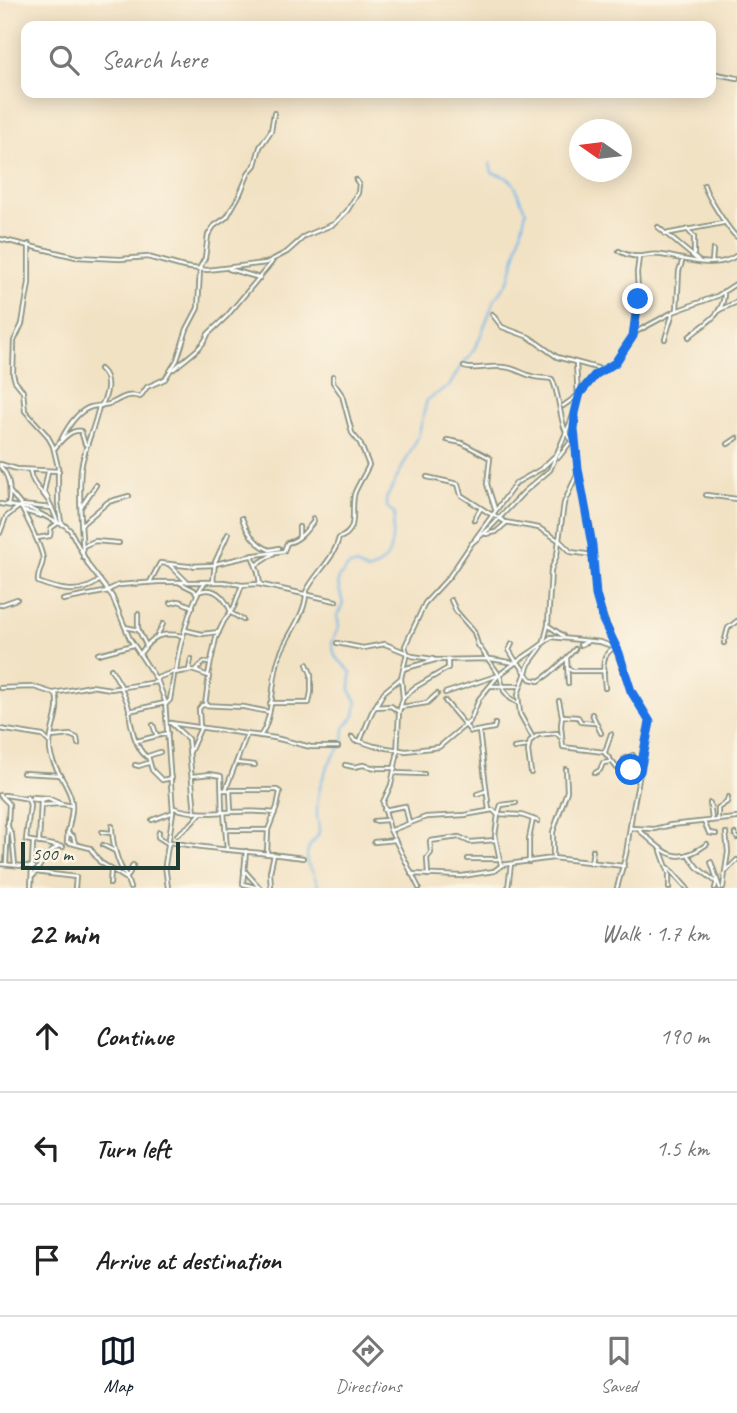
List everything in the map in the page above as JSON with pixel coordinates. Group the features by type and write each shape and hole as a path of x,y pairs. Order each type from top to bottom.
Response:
{"street":[{"path":"716,74 737,78"},
{"path":"54,449 72,421 87,409 111,404 134,394 140,397 145,388 162,381 169,373 198,308 200,269 205,258 208,235 214,226 227,218 240,194 249,172 255,165 260,147 271,131 274,113"},
{"path":"0,239 76,257 148,257 200,269 266,264 305,236 329,228 345,213 358,193 359,184 356,180"},
{"path":"704,185 706,195 737,237"},
{"path":"665,234 725,222"},
{"path":"658,227 700,262"},
{"path":"687,229 694,237 694,256"},
{"path":"29,244 29,283 22,324 14,341 13,374 15,382 23,391 24,411 47,435 54,449 59,471 58,503 64,525"},
{"path":"712,262 713,250"},
{"path":"620,251 639,257 663,255 682,261 700,262 736,257"},
{"path":"561,407 578,398 595,375 615,363 633,336 639,307 639,257"},
{"path":"169,373 208,338 208,334 274,259"},
{"path":"677,310 682,261"},
{"path":"226,268 260,278"},
{"path":"633,336 673,312 724,291 737,282"},
{"path":"689,337 710,322 724,300 724,291"},
{"path":"719,310 737,302"},
{"path":"666,339 673,312"},
{"path":"492,314 503,327 529,337 560,359 604,370"},
{"path":"576,363 578,398 573,439 590,527 596,595 631,691 650,722 624,866 617,888"},
{"path":"464,367 472,369 502,366 533,377 551,379 555,384 566,433 573,439"},
{"path":"83,557 80,479 86,446 108,384 106,374 100,369"},
{"path":"260,736 264,732 278,660 284,644 299,617 312,580 331,559 339,538 347,535 353,525 354,496 369,466 360,442 352,433 342,395 333,382 333,376"},
{"path":"472,542 500,520 524,492 548,473 575,414"},
{"path":"61,440 75,430 81,430 86,446"},
{"path":"728,444 737,438"},
{"path":"556,459 573,439"},
{"path":"447,440 462,443 489,458 487,484 493,514"},
{"path":"419,888 390,830 384,810 384,800 395,768 399,712 403,698 401,678 407,653 405,646 425,603 449,577 519,480 541,469 559,452"},
{"path":"0,465 30,471 59,471"},
{"path":"0,465 6,473 10,492 8,505"},
{"path":"30,471 33,484 49,500"},
{"path":"48,472 44,491 58,523"},
{"path":"445,693 499,675 542,646 548,625 551,570 560,541 564,503 578,472"},
{"path":"426,477 458,484 461,495 500,520 539,528 560,541 571,552 593,555"},
{"path":"81,507 96,485"},
{"path":"10,492 37,538 43,560 38,582 63,591 74,588 82,590 100,580"},
{"path":"706,495 737,499"},
{"path":"82,524 108,502 129,496"},
{"path":"0,504 52,508"},
{"path":"20,507 30,515 44,517 70,530 83,557 118,606 133,645 157,680 169,722 172,778 173,810 165,865 168,888"},
{"path":"0,533 6,517 20,507"},
{"path":"474,520 481,508"},
{"path":"242,518 253,539 272,551 279,548"},
{"path":"149,583 158,565 215,565 251,555 284,551 286,544 308,531 313,519"},
{"path":"37,538 50,536 51,527 58,523"},
{"path":"482,534 496,533 507,523"},
{"path":"299,527 299,537"},
{"path":"213,582 215,565 228,534"},
{"path":"83,546 95,541 119,543"},
{"path":"258,554 263,547"},
{"path":"256,565 275,553"},
{"path":"251,555 260,584"},
{"path":"167,563 186,581"},
{"path":"177,581 198,593"},
{"path":"63,600 108,590 118,585 186,581 260,584 336,601"},
{"path":"129,711 170,700 183,636 198,593 206,582"},
{"path":"205,705 215,641 223,622 231,613 242,585"},
{"path":"198,593 207,589 214,591 226,600 231,613 243,620"},
{"path":"0,605 17,599"},
{"path":"451,600 456,611 474,632 475,638 499,675 502,687 511,699 518,703"},
{"path":"171,603 179,601 194,607"},
{"path":"138,614 139,630 146,645"},
{"path":"724,643 728,628 737,621"},
{"path":"158,636 163,624"},
{"path":"548,625 566,638"},
{"path":"125,627 139,630"},
{"path":"185,630 198,634 219,632"},
{"path":"140,654 150,640 158,636 183,636"},
{"path":"545,636 600,642 615,648"},
{"path":"533,738 520,714 520,686 542,646 551,637"},
{"path":"580,645 590,641"},
{"path":"337,643 363,648 385,644 412,656 435,660 488,659 517,663"},
{"path":"512,644 509,650 532,681 539,681 575,649"},
{"path":"97,654 133,645"},
{"path":"605,688 605,654 615,648"},
{"path":"567,658 568,684"},
{"path":"189,670 191,659"},
{"path":"403,668 435,660"},
{"path":"403,698 414,688 448,668 448,660"},
{"path":"195,671 204,662 210,664"},
{"path":"270,703 309,703 311,673 307,664"},
{"path":"567,668 572,671 604,671"},
{"path":"111,669 121,686 142,754 147,757 152,771 162,780 172,778"},
{"path":"0,688 34,687 54,693 91,685 108,689 157,680 189,670 208,675"},
{"path":"352,737 397,750 439,747 471,719 479,700 499,675"},
{"path":"359,741 375,707 388,688 401,678"},
{"path":"491,686 520,686"},
{"path":"54,693 58,709 50,743 51,756 70,793 72,806 68,842"},
{"path":"401,707 427,703 437,694"},
{"path":"445,701 471,732 494,728 495,724"},
{"path":"559,701 562,716 561,739"},
{"path":"190,752 200,727 201,705 244,707 268,712"},
{"path":"375,707 391,706 399,712"},
{"path":"592,714 601,733"},
{"path":"562,716 595,723"},
{"path":"169,722 275,737 311,747 338,747"},
{"path":"169,722 177,731 187,736 195,813"},
{"path":"153,725 157,736"},
{"path":"0,729 18,734 41,735 50,743"},
{"path":"480,731 489,810"},
{"path":"137,741 169,733"},
{"path":"531,773 528,746 533,738 540,734 557,733 564,748 605,752"},
{"path":"227,850 223,812 226,789 247,734"},
{"path":"611,734 605,752 611,762 623,770 640,771"},
{"path":"51,737 72,735 77,738 78,744"},
{"path":"514,748 528,746"},
{"path":"147,757 160,752"},
{"path":"623,770 624,760 634,755"},
{"path":"595,773 600,771 603,763 611,762"},
{"path":"135,765 148,763"},
{"path":"237,763 255,765"},
{"path":"345,765 395,768"},
{"path":"553,858 553,832 567,791 566,769"},
{"path":"23,773 61,775"},
{"path":"394,773 424,774"},
{"path":"192,776 219,775 226,789 231,811"},
{"path":"226,789 279,790 275,813 268,830 267,853"},
{"path":"477,794 486,791"},
{"path":"0,795 27,797 41,803 72,806"},
{"path":"0,795 9,804 6,864"},
{"path":"27,797 30,805 25,838 63,847"},
{"path":"32,797 48,798 61,804"},
{"path":"718,820 718,808 727,802 728,797"},
{"path":"41,803 48,798"},
{"path":"39,843 41,803"},
{"path":"502,865 498,859 496,841 498,814 501,805 516,803"},
{"path":"710,803 712,820"},
{"path":"384,810 405,806 409,822"},
{"path":"152,820 173,810 195,813 275,813"},
{"path":"390,830 426,817 467,815 489,810 538,821"},
{"path":"177,835 201,813"},
{"path":"630,828 654,830 671,825 737,818"},
{"path":"529,862 529,839 533,819"},
{"path":"374,821 387,820"},
{"path":"705,822 709,833 716,834"},
{"path":"7,825 11,831 15,865"},
{"path":"112,826 115,851 130,888"},
{"path":"638,829 670,855 689,855 707,844"},
{"path":"226,830 268,830"},
{"path":"102,832 112,833"},
{"path":"159,832 158,837 170,843 207,850 246,851 303,858"},
{"path":"67,833 73,836 75,844"},
{"path":"722,888 728,852 726,833"},
{"path":"428,875 427,856 431,853 430,841 459,837 470,842 496,841"},
{"path":"374,842 395,840"},
{"path":"31,888 34,872 33,842"},
{"path":"34,872 53,849 63,847 68,842"},
{"path":"68,842 90,848 100,862 127,878"},
{"path":"103,845 115,851"},
{"path":"658,846 666,865 669,888"},
{"path":"591,863 593,850"},
{"path":"246,851 244,884 260,888"},
{"path":"271,888 270,872 274,855"},
{"path":"689,855 697,867 722,888"},
{"path":"411,874 482,874 494,872 502,865 553,858 624,866"},
{"path":"468,859 498,859"},
{"path":"725,873 737,860"},
{"path":"711,862 715,888"},
{"path":"0,864 15,865 34,872 76,877 75,888"},
{"path":"127,878 133,864"},
{"path":"508,888 511,864"},
{"path":"666,865 687,888"},
{"path":"110,884 111,870"},
{"path":"244,870 260,888"}],"waterway":[{"path":"319,888 307,864 308,850 319,831 318,796 327,768 343,745 344,728 355,715 357,702 350,690 351,672 335,656 332,643 339,626 337,616 343,604 339,577 349,566 356,565 368,571 378,566 388,555 395,514 387,507 386,499 418,437 427,400 450,385 470,356 495,299 510,278 526,211 515,186 508,178 492,173 490,163"}],"route":[{"path":"631,770 640,771 650,722 631,691 596,595 590,527 578,469 574,429 580,393 595,375 615,363 633,336 638,299"}]}
